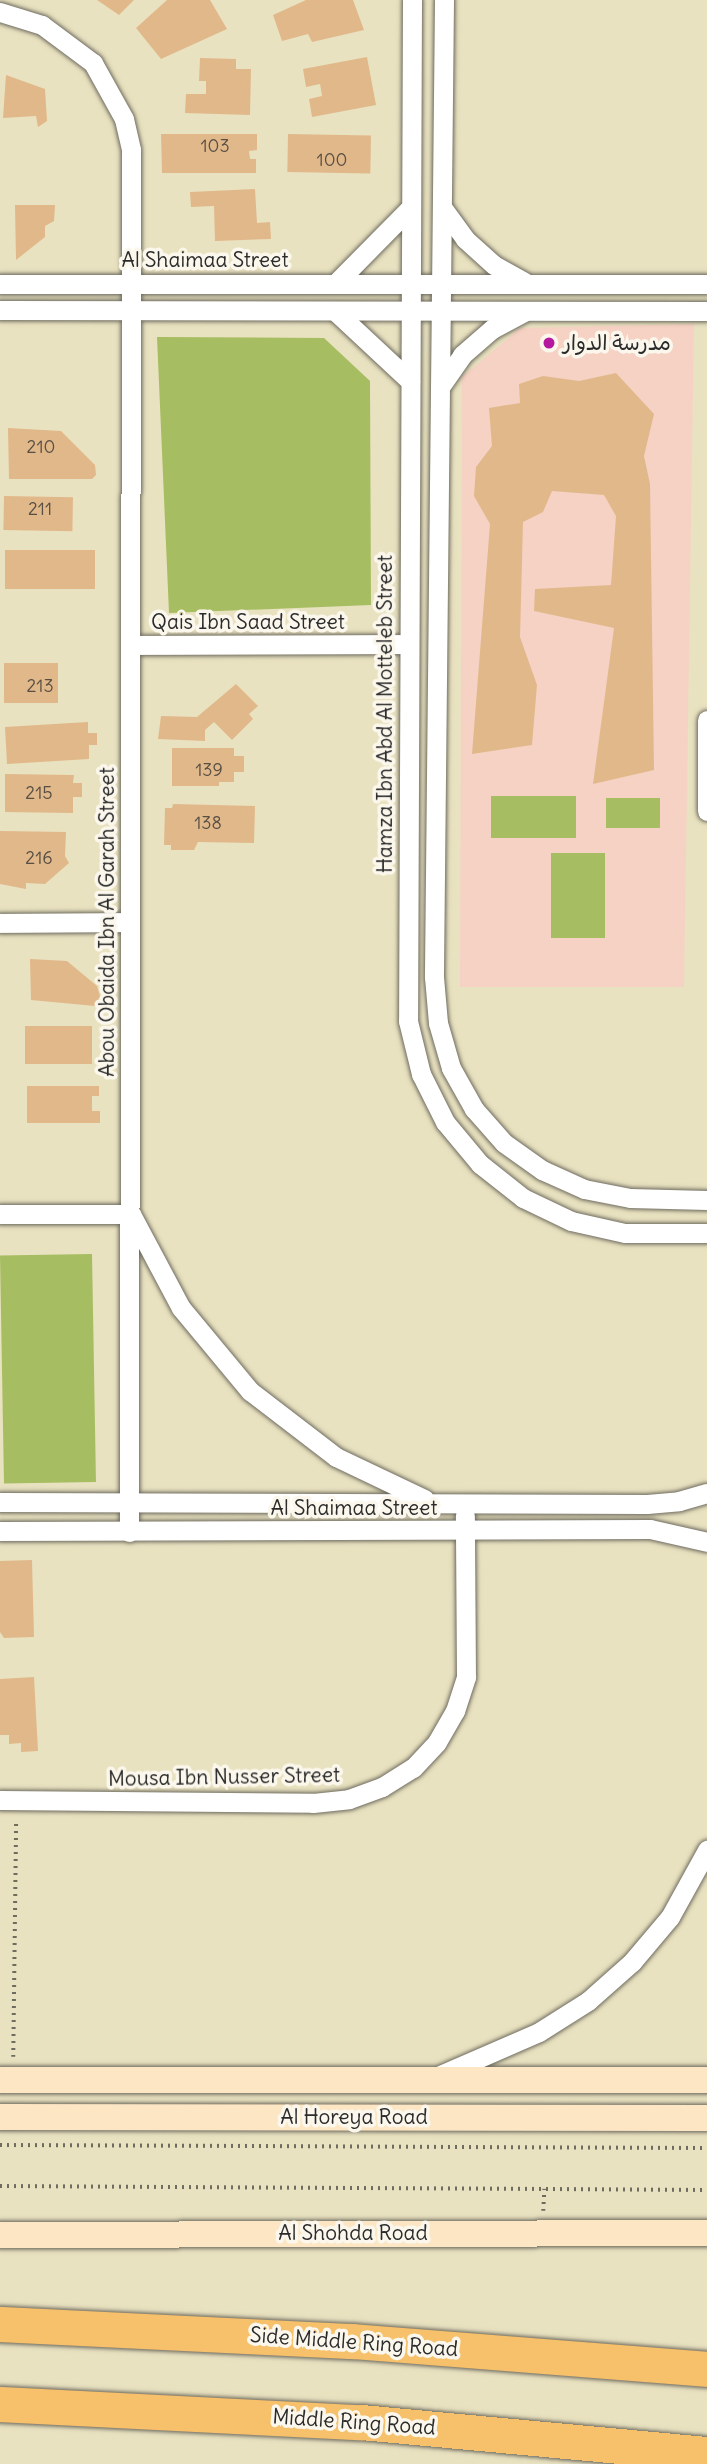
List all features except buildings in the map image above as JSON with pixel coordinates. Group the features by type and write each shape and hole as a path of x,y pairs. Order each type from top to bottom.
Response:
{"highway":[{"name":"Side Middle Ring Road","path":"0,2324 365,2342 707,2369"},
{"path":"659,2365 707,2377"},
{"name":"Middle Ring Road","path":"0,2404 361,2421 707,2454"}],"street":[{"path":"402,0 412,10"},
{"path":"444,0 434,977 438,1023 451,1068 489,1126 542,1170 584,1189 630,1198 707,1200"},
{"path":"444,26 459,0"},
{"name":"Hamza Ibn Abd Al Motteleb Street","path":"412,10 406,967 408,1021 421,1074 454,1133 480,1164 523,1198 572,1221 625,1233 703,1236"},
{"name":"Abou Obaida Ibn Al Garah Street","path":"0,12 42,25 69,41 111,89 131,150 129,1532"},
{"path":"336,283 411,207"},
{"path":"442,207 465,239 494,265 528,284"},
{"name":"Al Shaimaa Street","path":"0,284 707,284"},
{"path":"0,310 707,311"},
{"path":"440,387 472,346 492,329 526,310"},
{"path":"335,311 410,381"},
{"name":"Qais Ibn Saad Street","path":"130,646 408,644"},
{"path":"707,720 707,811"},
{"path":"0,923 130,922"},
{"path":"0,1214 131,1214 181,1308 250,1391 336,1457 435,1503"},
{"name":"Al Shaimaa Street","path":"0,1502 647,1504 679,1501 707,1493"},
{"name":"Mousa Ibn Nusser Street","path":"8,1800 313,1803 349,1799 383,1787 412,1768 437,1742 455,1711 466,1677 469,1641 465,1503"},
{"name":"Al Shaimaa Street","path":"0,1531 650,1529 707,1542"},
{"path":"428,2118 428,2080 539,2032 588,2001 632,1962 670,1917 707,1850"},
{"path":"694,2080 707,2063"},
{"name":"Al Horeya Road","path":"6,2080 694,2080"},
{"path":"61,2080 61,2117"},
{"name":"Al Horeya Road","path":"0,2117 707,2118"},
{"name":"Al Shohda Road","path":"0,2235 707,2233"}],"path":[{"path":"6,2080 8,1800"},
{"path":"0,2145 707,2148"},
{"path":"0,2186 707,2190"}],"shaded area":[{"path":"694,324 684,987 460,987 462,377 520,328"}],"green space":[{"path":"157,337 324,338 370,381 371,605 169,613"},
{"path":"491,796 576,796 576,838 491,838"},
{"path":"606,798 660,798 660,828 606,828"},
{"path":"551,853 605,853 605,938 551,938"},
{"path":"92,1254 96,1482 4,1484 0,1256"}],"place":[{"name":"مدرسة الدوار","path":"549,343"}]}
